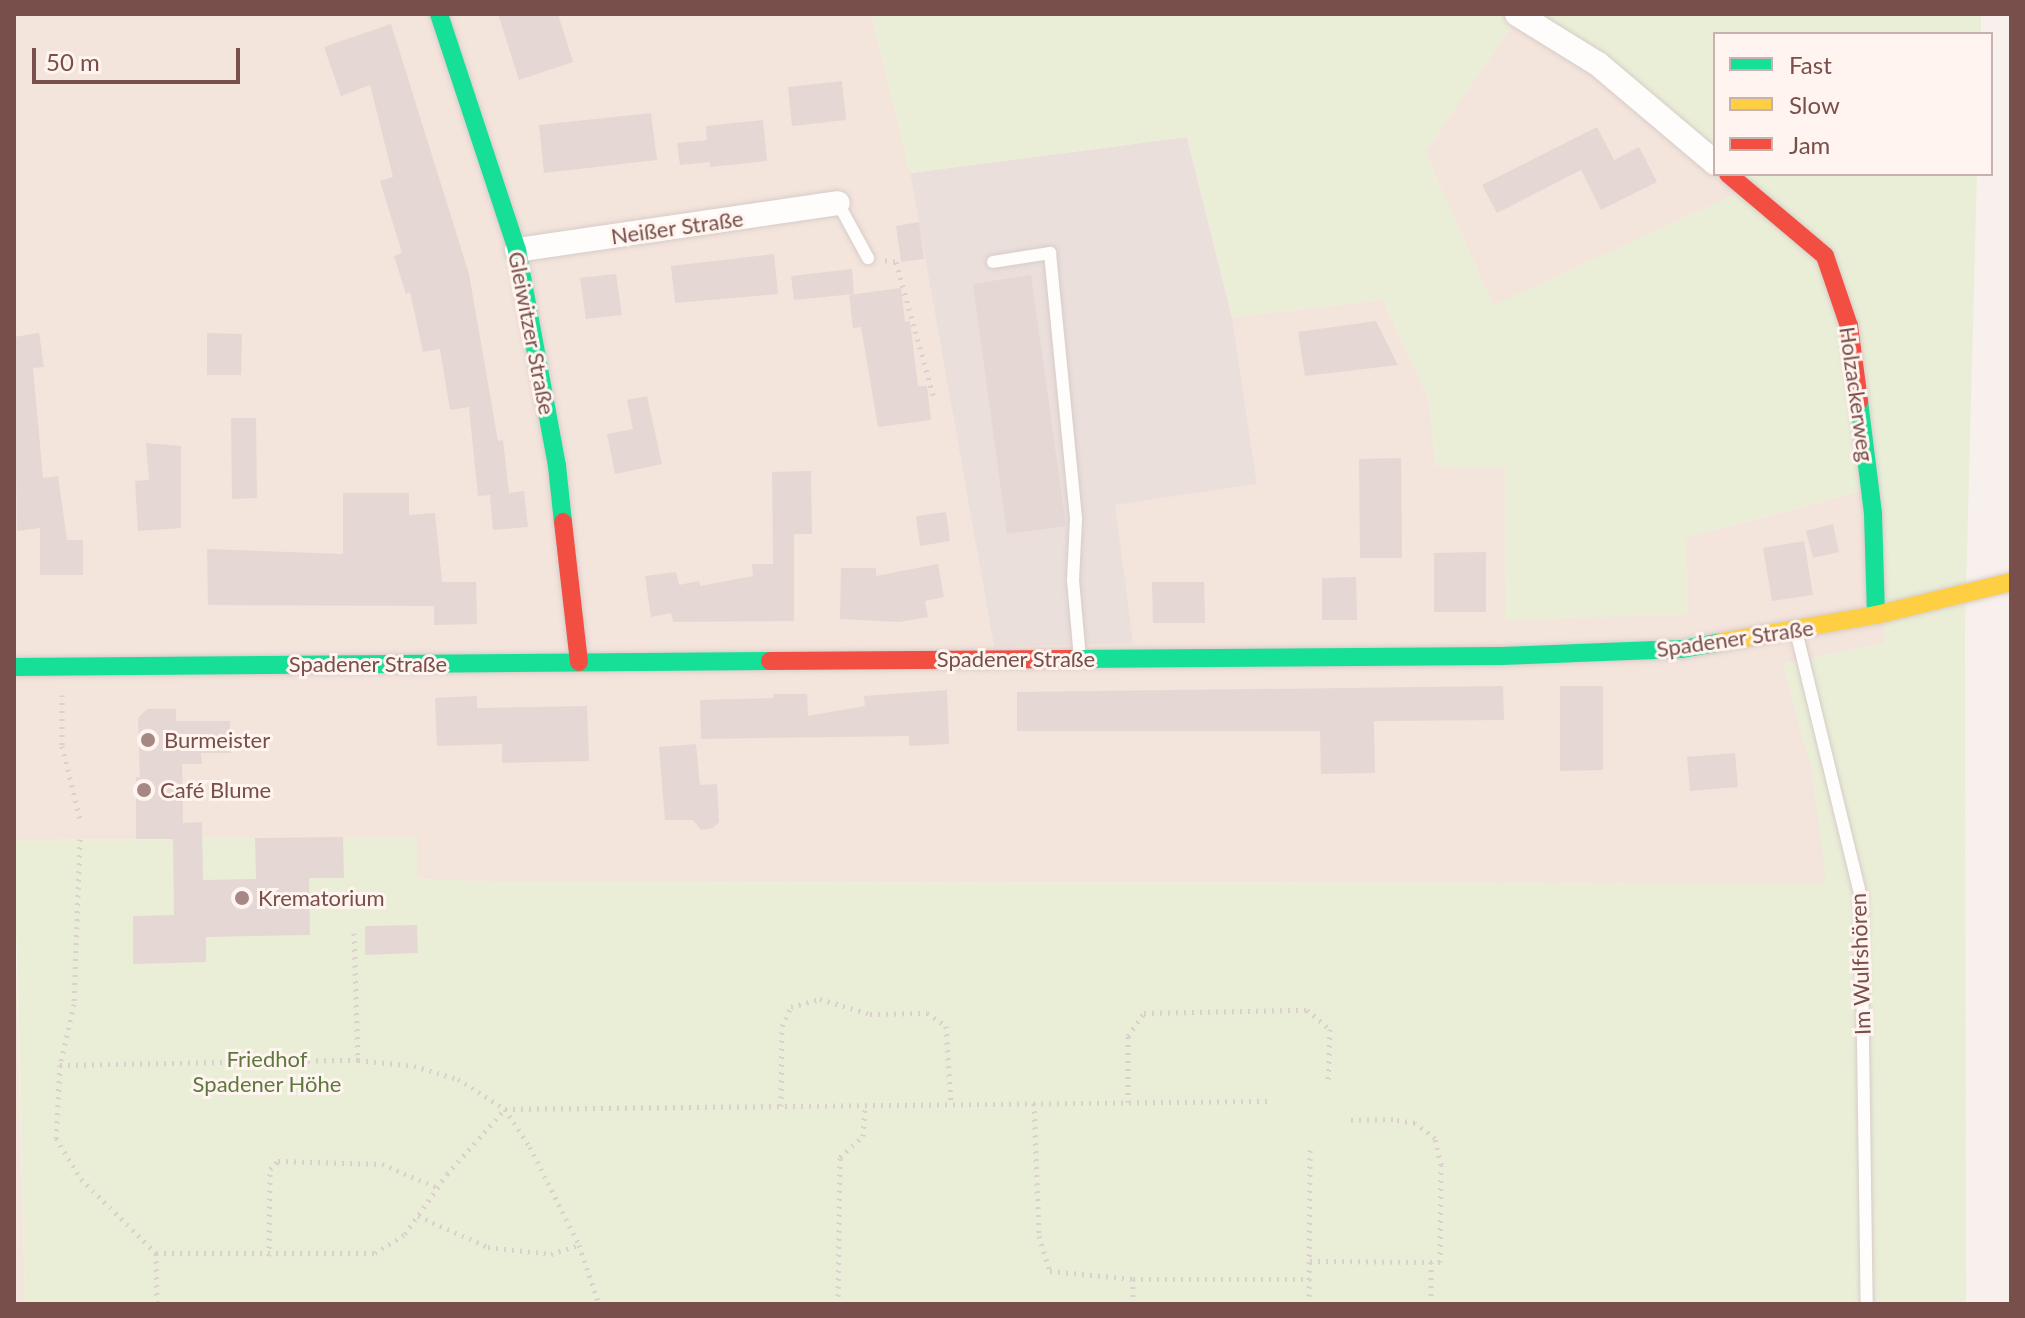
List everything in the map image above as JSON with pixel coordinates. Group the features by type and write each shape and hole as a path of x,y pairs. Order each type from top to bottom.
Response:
{"street":[{"name":"Gleiwitzer Straße","path":"439,14 517,250 557,466 579,662"},
{"path":"1517,14 1598,64 1713,161"},
{"name":"Holzackerweg","path":"1730,176 1825,256 1849,326 1873,514 1876,615"},
{"name":"Neißer Straße","path":"517,250 838,203"},
{"name":"Spadener Straße","path":"14,667 1080,659 1682,649 1876,615 2011,582"}],"lane":[{"path":"838,203 868,258"},
{"path":"993,262 1050,253 1076,519 1073,580 1080,659"},
{"name":"Im Wulfshören","path":"1796,630 1861,897 1867,1304"}],"path":[{"path":"868,258 896,262 934,398"},
{"path":"62,666 62,746 81,823"},
{"path":"80,839 74,1004 60,1065 56,1138 81,1179 156,1253 269,1256 375,1253 405,1234 438,1188 505,1109 1267,1101"},
{"path":"354,933 358,1060"},
{"path":"781,1106 782,1026 791,1007 820,999 870,1014 927,1013 946,1026 951,1104"},
{"path":"1128,1102 1128,1036 1144,1013 1307,1010 1330,1029 1328,1084"},
{"path":"60,1065 358,1060 414,1066 458,1079 505,1109 530,1147 579,1245 599,1304"},
{"path":"1034,1103 1039,1236 1050,1271 1133,1279 1310,1279"},
{"path":"838,1304 840,1157 863,1136 865,1105"},
{"path":"1310,1261 1440,1262 1441,1165 1435,1138 1415,1123 1393,1119 1350,1120"},
{"path":"1309,1304 1310,1149"},
{"path":"269,1256 270,1169 278,1161 382,1164 438,1188"},
{"path":"418,1216 488,1247 551,1254 579,1245"},
{"path":"156,1253 157,1304"},
{"path":"1431,1262 1431,1304"},
{"path":"1133,1279 1133,1304"}],"shaded area":[{"path":"14,14 878,14 872,16 910,173 994,647 1114,505 1257,484 1232,317 1383,300 1429,400 1436,466 1505,468 1506,619 1688,614 1685,538 1880,486 1885,643 1783,664 1812,770 1827,883 498,882 416,879 416,837 202,837 202,823 173,839 14,840"},
{"path":"1513,24 1596,75 1713,172 1713,176 1718,176 1738,193 1493,306 1425,152"},
{"path":"1187,137 1232,317 1257,484 1115,505 1133,643 994,647 910,173"},
{"path":"14,887 25,1304 14,1304"}],"green space":[{"name":"Friedhof Spadener Höhe","path":"1981,14 1981,32 1713,32 1713,171 1596,75 1513,24 1425,152 1493,306 1738,193 1718,176 1977,176 1965,628 1966,1304 25,1304 14,840 172,839 173,823 202,822 203,837 417,837 417,879 498,882 1826,883 1812,770 1783,664 1885,643 1879,486 1685,538 1688,614 1506,620 1505,468 1435,466 1429,400 1383,300 1232,317 1187,137 910,173 872,15"}],"building":[{"path":"498,14 558,14 573,62 519,80"},
{"path":"391,24 469,274 498,441 503,440 509,493 524,491 528,527 493,530 490,495 501,494 478,496 469,407 450,410 440,349 423,352 410,292 406,294 394,256 402,253 380,181 393,177 370,85 341,96 324,47"},
{"path":"842,81 846,120 792,126 788,87"},
{"path":"651,113 657,160 544,173 539,125"},
{"path":"763,120 767,161 710,167 710,162 680,165 677,143 707,140 706,126"},
{"path":"1597,127 1614,160 1639,147 1657,182 1601,210 1581,170 1497,213 1482,185"},
{"path":"919,222 924,259 901,262 896,226"},
{"path":"774,254 778,294 675,303 671,266"},
{"path":"852,269 854,294 794,300 791,276"},
{"path":"616,274 622,315 586,319 580,278"},
{"path":"1031,275 1066,526 1007,534 973,284"},
{"path":"901,288 905,322 910,321 918,386 927,386 931,420 878,427 861,327 853,328 849,295"},
{"path":"1376,321 1398,365 1305,376 1298,332"},
{"path":"39,333 44,367 33,368 43,478 58,476 67,540 83,540 83,575 40,575 40,528 17,531 14,337"},
{"path":"207,333 242,334 241,375 207,375"},
{"path":"647,396 662,464 615,474 607,434 633,429 627,400"},
{"path":"231,418 256,418 257,498 232,499"},
{"path":"146,443 181,446 181,528 138,531 135,481 149,480"},
{"path":"1401,458 1402,558 1360,558 1359,459"},
{"path":"811,471 812,534 794,534 794,621 673,622 671,613 651,617 645,576 676,572 679,585 699,581 700,586 753,576 752,564 773,564 772,472"},
{"path":"343,493 409,493 409,515 435,513 442,582 476,582 477,624 434,625 434,606 208,605 207,549 343,554"},
{"path":"946,512 950,541 920,546 916,516"},
{"path":"1833,524 1839,552 1813,558 1806,531"},
{"path":"1804,541 1813,595 1772,601 1763,548"},
{"path":"1486,552 1486,612 1434,612 1434,553"},
{"path":"938,564 944,597 925,601 928,617 899,622 840,619 841,568 876,568 876,576"},
{"path":"1356,577 1357,620 1322,620 1322,578"},
{"path":"1152,582 1204,582 1205,623 1153,623"},
{"path":"1503,686 1504,720 1374,721 1375,773 1321,774 1320,731 1017,731 1017,692"},
{"path":"1560,686 1603,686 1603,770 1560,771"},
{"path":"947,690 949,744 909,746 909,736 701,739 700,700 807,694 808,716 865,706 864,696"},
{"path":"477,696 477,708 587,706 589,761 502,763 502,744 437,746 435,698"},
{"name":"Krematorium","path":"147,709 176,709 176,721 230,721 231,753 201,753 202,764 182,764 183,823 202,822 203,880 256,879 255,838 343,837 344,878 309,878 310,935 206,937 206,962 133,964 133,916 174,915 173,839 136,839 136,777 140,777 138,718"},
{"path":"696,744 700,785 717,784 719,822 713,828 701,830 693,820 665,820 659,747"},
{"path":"1735,753 1738,787 1690,791 1687,757"},
{"path":"417,925 418,953 365,955 365,926"}],"traffic: fast":[{"path":"439,14 517,250 557,466 563,522"},
{"path":"1859,401 1873,514 1876,615"},
{"path":"1071,659 1502,656 1682,649 1721,642"},
{"path":"14,667 770,661"}],"traffic: slow":[{"path":"1721,642 1876,615 2011,582"}],"traffic: jam":[{"path":"1730,176 1825,256 1849,326 1859,401"},
{"path":"563,522 579,662"},
{"path":"770,661 1071,659"}],"place":[{"name":"Burmeister","path":"148,740"},
{"name":"Café Blume","path":"144,790"},
{"name":"Krematorium","path":"242,898"}]}
